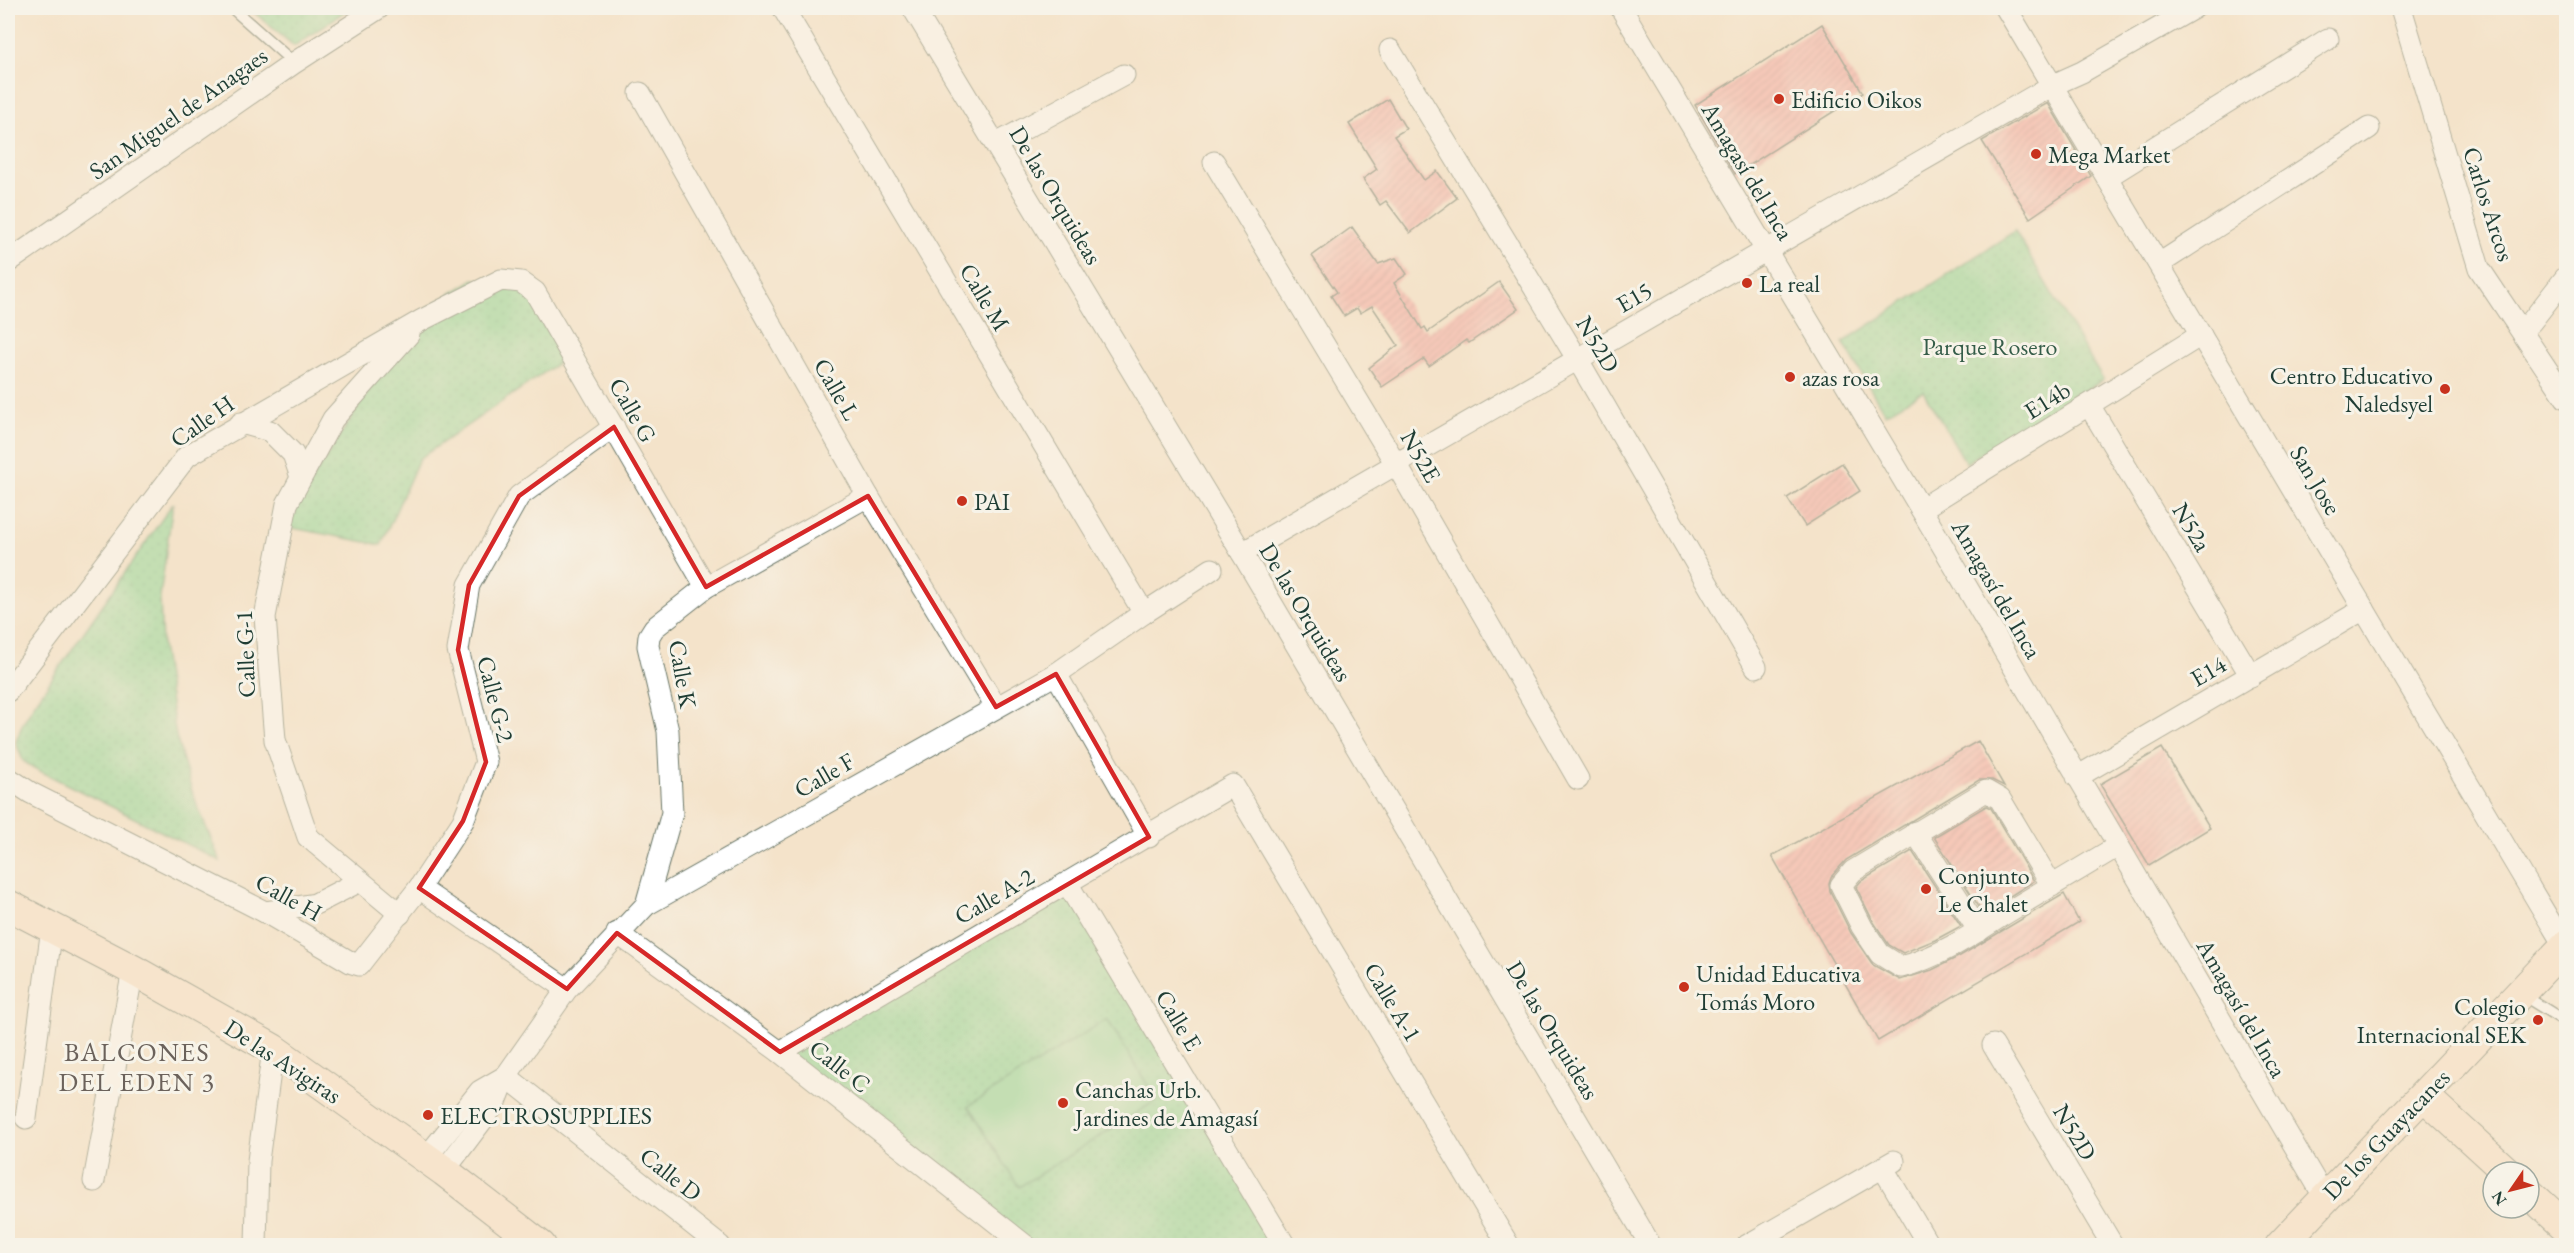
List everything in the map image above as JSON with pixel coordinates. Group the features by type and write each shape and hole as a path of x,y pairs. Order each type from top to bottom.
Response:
{"street":[{"name":"San Miguel de Anagaes","path":"8,262 294,63 379,8"},
{"name":"Calle M","path":"783,8 1144,613"},
{"name":"Amagasí del Inca","path":"1621,8 1921,509 2325,1198"},
{"name":"San Jose","path":"2008,8 2158,264 2566,946"},
{"name":"E15","path":"1242,553 2053,85 2082,72 2194,8"},
{"name":"Carlos Arcos","path":"2401,8 2479,268 2522,329 2566,398"},
{"name":"De las Orquideas","path":"921,11 996,144 1242,553 1651,1245"},
{"path":"2107,177 2328,39"},
{"name":"N52D","path":"1390,50 1578,360 1756,667"},
{"path":"996,144 1124,75"},
{"name":"Calle L","path":"640,93 868,496 996,707"},
{"path":"2158,264 2369,128"},
{"name":"N52E","path":"1214,162 1396,464 1578,779"},
{"path":"2522,329 2566,277"},
{"name":"Calle H","path":"8,692 187,456 422,320 501,280"},
{"name":"Calle G","path":"501,280 521,282 535,292 706,587"},
{"name":"Calle G-1","path":"400,914 308,837 275,740 265,617 287,504 301,477 333,419 422,320"},
{"name":"E14b","path":"1921,509 2201,335"},
{"name":"N52a","path":"2089,405 2251,676"},
{"path":"241,423 270,431 293,454 301,477"},
{"name":"Calle G-2","path":"400,914 463,821 486,762 458,650 469,585 519,496 614,428"},
{"name":"Calle K","path":"646,905 672,813 668,731 648,646 649,636 654,628 706,587 868,496"},
{"name":"Calle F","path":"435,1165 496,1102 506,1076 567,989 617,933 646,905 1056,674 1212,569"},
{"name":"E14","path":"2077,777 2364,609"},
{"path":"1056,674 1149,837"},
{"name":"Calle H","path":"8,778 31,793 265,912 352,963 359,965 400,914"},
{"name":"Calle A-2","path":"780,1052 1149,837 1233,785"},
{"name":"Calle A-1","path":"1233,785 1509,1245"},
{"path":"2052,886 2000,800 1986,791 1853,871 1841,885 1862,927 1880,954 1901,968 1979,931 2118,846"},
{"path":"1915,832 1979,931"},
{"path":"265,912 315,904 360,881"},
{"name":"Calle E","path":"1067,883 1285,1245"},
{"path":"419,888 567,989"},
{"name":"De las Avigiras","path":"8,905 133,970 273,1049 435,1165 541,1245"},
{"path":"26,1118 52,928"},
{"name":"Calle C","path":"617,933 780,1052 1026,1245"},
{"name":"De los Guayacanes","path":"2280,1245 2566,946"},
{"path":"94,1181 133,970"},
{"name":"N52D","path":"1993,1046 2113,1245"},
{"path":"256,1245 258,1161 273,1049"},
{"name":"Calle D","path":"506,1076 720,1245"},
{"path":"2424,1096 2494,1160"},
{"path":"1746,1245 1888,1164 1929,1245"},
{"path":"2541,1204 2566,1227"}],"lane":[{"path":"232,8 294,63"},
{"path":"2520,994 2566,1022"}],"highlighted area":[{"path":"614,427 706,587 868,496 996,707 1056,674 1149,837 780,1052 617,933 567,989 419,888 463,821 486,762 458,650 469,585 519,496"}],"green space":[{"path":"249,8 350,8 294,46"},
{"name":"Parque Rosero","path":"2015,231 2103,380 1966,463 1923,391 1885,414 1843,342"},
{"path":"474,279 531,290 571,354 419,459 381,545 282,526 418,314"},
{"path":"173,503 160,597 162,645 176,736 193,795 220,861 34,768 23,761 16,742 22,725 35,703"},
{"path":"1067,883 1285,1245 1026,1245 780,1052"},
{"name":"Canchas Urb. Jardines de Amagasí","path":"1107,1019 1157,1100 1019,1187 968,1106"}],"building":[{"name":"Edificio Oikos","path":"1822,24 1863,93 1735,174 1695,105"},
{"path":"1388,99 1406,129 1394,136 1424,180 1437,171 1457,198 1410,233 1386,201 1380,205 1363,179 1377,169 1349,124"},
{"name":"Mega Market","path":"2048,103 2091,176 2030,218 1982,141"},
{"path":"1352,227 1378,264 1396,258 1407,274 1394,283 1422,329 1425,327 1428,332 1499,282 1518,309 1469,343 1466,340 1429,366 1424,359 1382,387 1369,368 1398,345 1372,306 1360,313 1357,308 1344,316 1331,296 1337,292 1312,256"},
{"path":"1842,463 1860,491 1805,526 1787,498"},
{"path":"1978,741 2004,786 1992,780 1979,780 1846,860 1831,877 1830,891 1851,933 1873,965 1900,980 1932,970 1960,956 2064,894 2079,922 1878,1041 1772,856"},
{"path":"2162,748 2210,828 2149,865 2100,784"},
{"path":"1986,806 1991,808 2034,881 1983,913 1934,837"},
{"path":"1912,851 1961,926 1903,953 1889,945 1873,921 1856,887 1861,881"}],"place":[{"name":"Edificio Oikos","path":"1779,99"},
{"name":"Mega Market","path":"2036,154"},
{"name":"La real","path":"1747,283"},
{"name":"azas rosa","path":"1790,377"},
{"name":"Centro Educativo Naledsyel","path":"2445,389"},
{"name":"PAI","path":"962,501"},
{"name":"Conjunto Le Chalet","path":"1926,889"},
{"name":"Unidad Educativa Tomás Moro","path":"1684,987"},
{"name":"Colegio Internacional SEK","path":"2538,1020"},
{"name":"Canchas Urb. Jardines de Amagasí","path":"1063,1103"},
{"name":"ELECTROSUPPLIES","path":"428,1115"}],"district":[{"name":"BALCONES DEL EDEN 3","path":"137,1067"}]}
